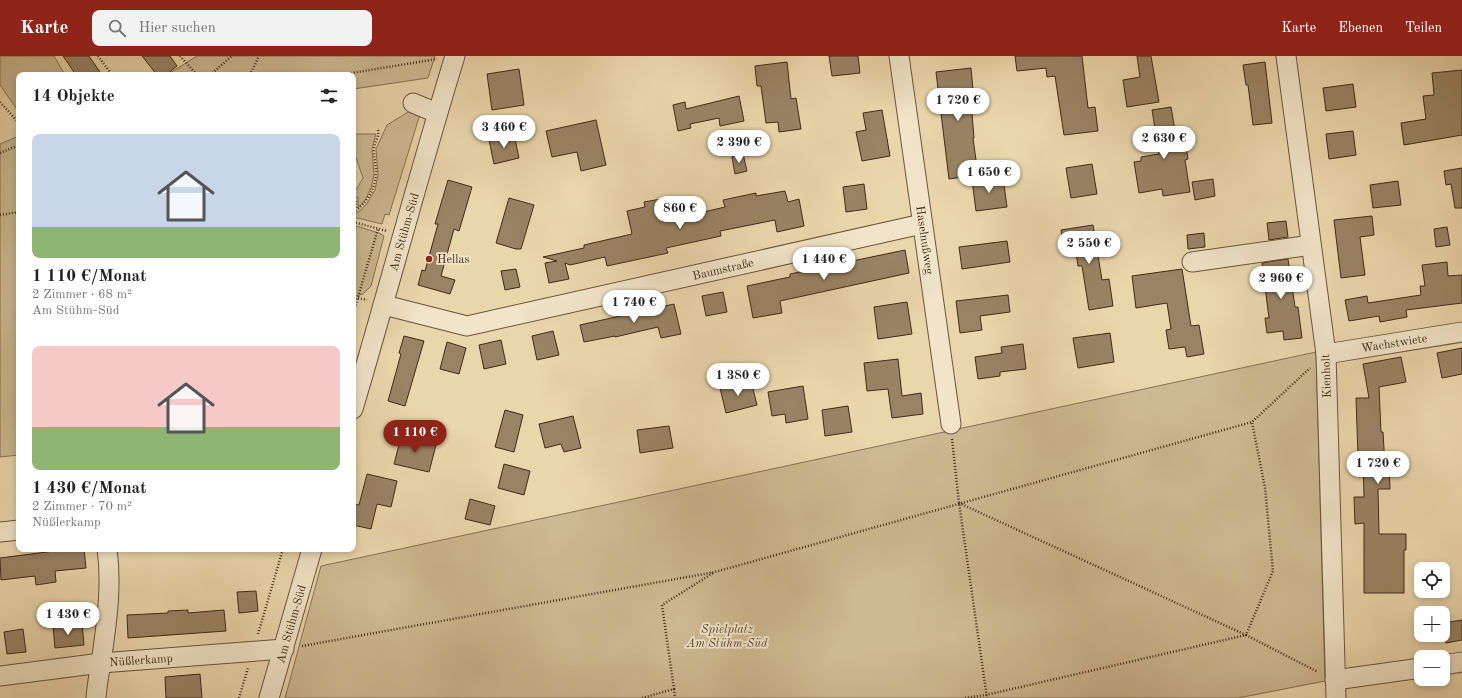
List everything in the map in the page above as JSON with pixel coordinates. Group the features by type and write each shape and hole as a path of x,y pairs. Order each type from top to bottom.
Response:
{"street":[{"name":"Am Stühm-Süd","path":"356,398 384,305 437,112 455,56"},
{"name":"Haselnußweg","path":"899,56 951,424"},
{"name":"Kienholt","path":"1286,56 1326,354 1336,689"},
{"path":"414,103 437,112"},
{"name":"Baumstraße","path":"384,305 467,326 922,224"},
{"path":"1192,262 1311,244"},
{"name":"Wachstwiete","path":"1326,354 1462,332"},
{"path":"0,532 16,530"},
{"path":"96,698 97,682 107,624 109,591 107,552"},
{"name":"Am Stühm-Süd","path":"269,698 311,552"},
{"name":"Nüßlerkamp","path":"0,676 101,662 284,649"},
{"path":"1450,664 1462,662"},
{"path":"1336,689 1414,670"}],"path":[{"path":"98,56 110,72"},
{"path":"180,56 194,72"},
{"path":"213,72 232,56"},
{"path":"251,72 259,56"},
{"path":"356,72 455,56"},
{"path":"0,102 16,120"},
{"path":"356,211 366,201 372,189 376,175 374,149 379,134 378,129"},
{"path":"0,153 16,146"},
{"path":"0,215 16,212"},
{"path":"356,223 403,236"},
{"path":"356,298 378,229"},
{"path":"284,649 715,572 959,503 1127,458 1252,422 1326,354"},
{"path":"1246,634 1273,571 1265,488 1252,422"},
{"path":"951,424 959,503 986,696"},
{"path":"959,503 1246,634 1336,689"},
{"path":"239,698 282,552"},
{"path":"675,698 662,606 715,572"},
{"path":"965,698 986,696 1246,634"},
{"path":"642,698 674,688"}],"green space":[{"path":"0,56 54,56 63,72 16,72 16,108 0,85"},
{"path":"197,56 435,56 428,78 356,89 356,72 172,72"},
{"path":"413,109 421,111 389,215 385,214 382,224 356,218 356,213 368,202 375,190 378,175 376,149 387,125"},
{"path":"356,134 376,134 372,149 374,175 371,188 365,200 358,208 356,190 363,178 356,158"},
{"path":"16,137 16,455 0,457 0,144"},
{"path":"356,226 384,236 371,286 363,294 356,296"},
{"name":"Spielplatz Am Stühm-Süd","path":"1316,352 1325,681 1238,698 285,698 321,566"}],"building":[{"path":"63,56 89,56 100,72 74,72"},
{"path":"142,56 170,56 177,66 170,72 155,72"},
{"path":"829,56 858,56 860,73 832,76"},
{"path":"1015,56 1082,56 1088,108 1095,107 1098,131 1064,135 1055,76 1047,77 1046,68 1017,71"},
{"path":"1137,56 1151,56 1159,102 1127,107 1123,80 1140,77"},
{"path":"787,62 791,99 796,98 801,129 779,132 778,122 766,123 761,86 757,86 755,66"},
{"path":"1265,62 1272,123 1253,125 1248,85 1246,85 1243,65"},
{"path":"971,68 973,90 970,90 973,138 978,175 949,179 936,72"},
{"path":"519,69 524,105 492,110 487,74"},
{"path":"1462,70 1462,135 1404,145 1401,123 1426,119 1423,96 1434,95 1432,73"},
{"path":"1353,84 1356,107 1326,111 1323,88"},
{"path":"739,96 744,121 720,126 719,118 690,124 691,128 678,131 673,105 685,102 686,109"},
{"path":"1171,107 1178,148 1186,146 1188,159 1185,160 1190,192 1163,196 1162,189 1139,193 1134,162 1141,161 1141,157 1159,154 1152,110"},
{"path":"882,110 890,156 862,161 856,132 866,130 863,113"},
{"path":"596,120 606,165 581,171 577,152 552,157 546,131"},
{"path":"1353,131 1356,155 1329,159 1326,134"},
{"path":"514,134 519,158 494,164 489,140"},
{"path":"743,154 747,171 735,174 732,157"},
{"path":"1092,164 1097,194 1071,198 1066,168"},
{"path":"1462,168 1462,208 1455,208 1451,184 1446,185 1444,171"},
{"path":"1003,177 1007,207 976,211 972,180"},
{"path":"1213,179 1215,196 1195,200 1192,182"},
{"path":"448,180 472,187 459,231 454,229 441,276 455,280 450,294 418,285 422,270 425,271 438,224 435,224"},
{"path":"1398,181 1401,205 1373,208 1370,185"},
{"path":"864,184 867,209 846,212 843,187"},
{"path":"785,191 788,202 799,199 804,226 777,232 775,220 720,231 721,236 666,248 668,253 607,266 605,257 570,265 565,263 569,279 549,283 545,263 557,261 543,257 584,248 584,245 632,234 627,211 645,207 644,202 661,199 665,221 725,207 723,200 756,193 756,196"},
{"path":"509,198 534,205 521,249 496,243"},
{"path":"1372,216 1374,235 1360,237 1365,275 1341,278 1334,220"},
{"path":"1286,221 1288,237 1269,240 1267,223"},
{"path":"1093,225 1102,280 1109,279 1113,306 1089,310 1082,266 1078,266 1076,252 1065,254 1061,230"},
{"path":"1447,227 1450,245 1436,247 1434,229"},
{"path":"1204,233 1205,247 1188,249 1187,235"},
{"path":"1007,241 1010,262 962,269 959,247"},
{"path":"905,250 909,273 780,301 782,313 753,318 747,286 790,277 790,274"},
{"path":"1288,259 1295,307 1298,307 1302,338 1284,340 1283,331 1267,333 1265,318 1269,318 1262,263"},
{"path":"1447,262 1448,276 1462,275 1462,303 1406,310 1407,317 1380,322 1379,316 1349,321 1345,300 1367,296 1368,303 1421,295 1420,286 1425,286 1422,265"},
{"path":"516,269 520,287 505,290 501,271"},
{"path":"1182,269 1191,326 1199,325 1204,354 1187,357 1185,347 1169,349 1166,330 1171,329 1167,303 1136,308 1132,276"},
{"path":"723,292 727,312 706,316 702,296"},
{"path":"1008,295 1010,312 980,316 982,330 960,333 956,301"},
{"path":"907,302 912,334 878,339 874,307"},
{"path":"674,304 681,334 661,338 658,327 615,337 584,342 580,325"},
{"path":"553,331 559,355 537,360 532,336"},
{"path":"1110,333 1114,362 1078,368 1073,338"},
{"path":"404,336 424,341 405,406 388,401 401,354 399,353"},
{"path":"501,340 506,364 484,369 479,345"},
{"path":"447,342 466,348 459,374 440,369"},
{"path":"1023,344 1026,369 1000,372 1000,376 978,379 975,357 1002,353 1001,347"},
{"path":"1462,348 1462,374 1442,378 1437,353"},
{"path":"1401,357 1406,382 1379,387 1381,432 1383,432 1385,466 1389,466 1390,489 1378,489 1379,534 1406,534 1406,550 1404,550 1404,593 1364,593 1364,523 1355,524 1354,497 1364,497 1363,456 1358,456 1356,398 1369,398 1363,364"},
{"path":"898,359 902,396 921,393 923,414 892,418 888,389 867,391 864,363"},
{"path":"751,381 757,405 726,413 720,388"},
{"path":"803,386 808,419 786,423 785,414 772,416 768,392"},
{"path":"848,406 852,432 825,436 822,410"},
{"path":"505,410 523,415 514,452 495,447"},
{"path":"573,416 581,448 564,452 561,444 545,448 539,424"},
{"path":"669,426 673,448 640,453 637,430"},
{"path":"401,437 436,445 429,472 394,464"},
{"path":"504,464 530,471 524,495 498,488"},
{"path":"367,474 397,481 391,507 377,504 371,529 356,526 356,504 359,505"},
{"path":"470,499 495,506 490,525 465,519"},
{"path":"47,552 84,552 86,568 55,571 56,582 36,585 35,576 1,580 0,558"},
{"path":"256,591 258,611 239,613 237,592"},
{"path":"188,610 188,613 224,610 226,631 128,638 127,615 168,613 168,611"},
{"path":"1462,620 1462,640 1446,643 1450,642 1450,622"},
{"path":"82,623 84,645 55,648 53,626"},
{"path":"23,629 26,652 7,654 4,632"},
{"path":"200,674 202,698 166,698 165,677"}],"place":[{"name":"Hellas","path":"429,259"}]}
